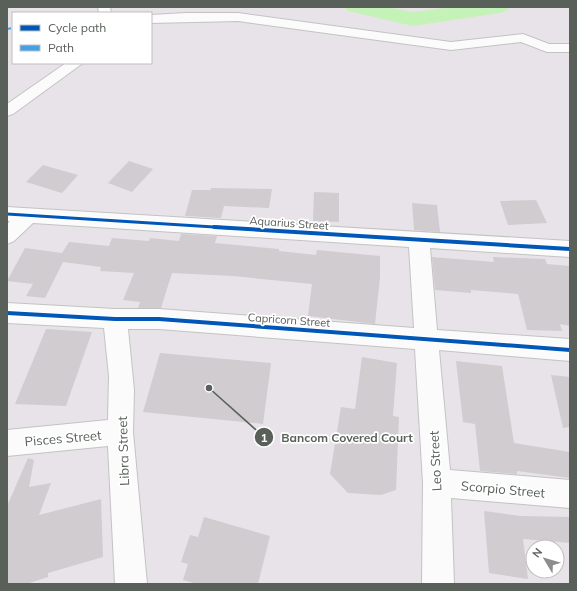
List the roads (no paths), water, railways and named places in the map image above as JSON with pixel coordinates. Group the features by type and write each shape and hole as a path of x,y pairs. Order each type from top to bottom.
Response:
{"street":[{"path":"152,19 238,17 451,46 522,38 548,48 570,48"},
{"path":"7,111 75,64"},
{"name":"Aquarius Street","path":"7,214 419,241 570,249"},
{"path":"7,236 29,215"},
{"name":"Leo Street","path":"419,241 437,483 438,584"},
{"name":"Capricorn Street","path":"7,313 115,319 159,319 570,350"},
{"name":"Libra Street","path":"115,319 120,370 122,419 120,432 130,584"},
{"name":"Pisces Street","path":"7,444 120,432"},
{"name":"Scorpio Street","path":"437,483 570,494"}],"waterway":[{"path":"355,7 413,19 499,7"}],"place":[{"name":"Bancom Covered Court","path":"209,388"}]}
